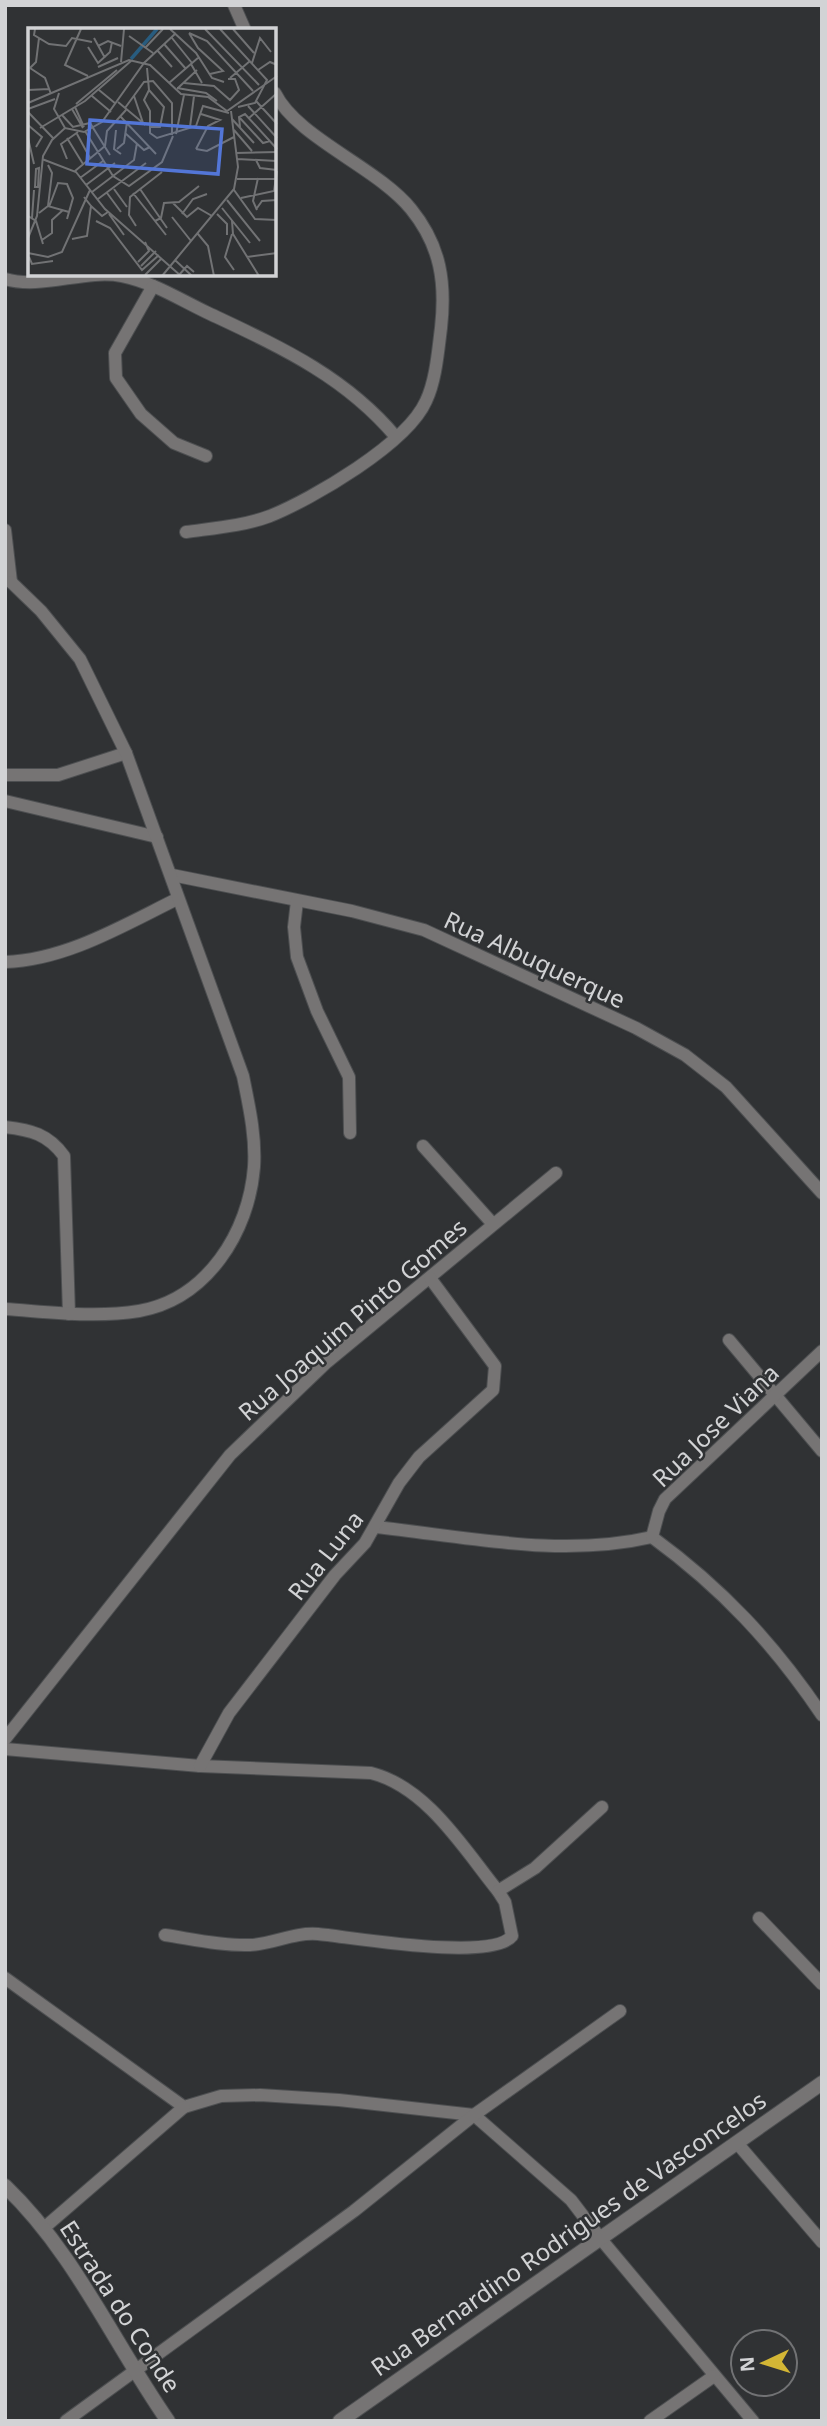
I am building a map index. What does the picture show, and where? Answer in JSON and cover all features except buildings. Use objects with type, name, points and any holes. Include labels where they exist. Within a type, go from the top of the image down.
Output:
[{"type":"street","points":[[234,5],[244,28]]},
{"type":"street","points":[[187,532],[237,526],[270,516],[370,460],[413,421],[426,401],[438,352],[443,309],[442,267],[434,242],[410,208],[362,165],[299,121],[276,94]]},
{"type":"street","points":[[5,279],[36,281],[73,276],[121,276],[153,286],[328,374],[370,406],[396,437]]},
{"type":"street","points":[[153,286],[115,353],[116,378],[141,414],[174,443],[206,456]]},
{"type":"street","points":[[5,530],[8,584],[41,611],[80,659],[126,753],[243,1076],[253,1124],[254,1168],[244,1208],[227,1252],[200,1284],[169,1301],[142,1310],[107,1315],[5,1309]]},
{"type":"street","points":[[5,775],[58,775],[126,753]]},
{"type":"street","points":[[5,801],[158,837]]},
{"type":"street","name":"Rua Albuquerque","points":[[172,875],[352,911],[424,930],[636,1028],[685,1055],[726,1087],[822,1193]]},
{"type":"street","points":[[5,962],[44,957],[73,947],[177,899]]},
{"type":"street","points":[[298,901],[295,928],[297,957],[317,1011],[349,1077],[350,1133]]},
{"type":"street","points":[[5,1127],[33,1130],[53,1140],[64,1156],[69,1314]]},
{"type":"street","points":[[423,1146],[492,1223]]},
{"type":"street","name":"Rua Joaquim Pinto Gomes","points":[[5,1739],[230,1455],[327,1362],[430,1278],[492,1223],[556,1173]]},
{"type":"street","name":"Rua Luna","points":[[200,1766],[229,1713],[335,1575],[376,1527],[399,1483],[419,1457],[493,1390],[495,1366],[430,1278]]},
{"type":"street","points":[[729,1340],[822,1451]]},
{"type":"street","name":"Rua Jose Viana","points":[[652,1537],[665,1499],[822,1351]]},
{"type":"street","points":[[376,1527],[552,1548],[612,1546],[652,1537],[692,1566],[746,1618],[784,1659],[822,1715]]},
{"type":"street","points":[[5,1749],[200,1766],[371,1773],[387,1777],[436,1817],[498,1891],[505,1902],[512,1925],[512,1936],[502,1944],[386,1945],[318,1934],[296,1934],[252,1945],[165,1935]]},
{"type":"street","points":[[498,1891],[535,1868],[602,1807]]},
{"type":"street","points":[[759,1919],[822,1984]]},
{"type":"street","points":[[5,1978],[184,2106]]},
{"type":"street","points":[[66,2421],[354,2211],[474,2115],[620,2011]]},
{"type":"street","name":"Rua Bernardino Rodrigues de Vasconcelos","points":[[340,2421],[822,2083]]},
{"type":"street","points":[[45,2227],[184,2106],[221,2096],[260,2095],[339,2100],[474,2115],[571,2200],[753,2421]]},
{"type":"street","points":[[737,2143],[822,2242]]},
{"type":"street","name":"Estrada do Conde","points":[[5,2186],[45,2227],[76,2271],[134,2372],[168,2421]]},
{"type":"street","points":[[650,2421],[714,2376]]}]
